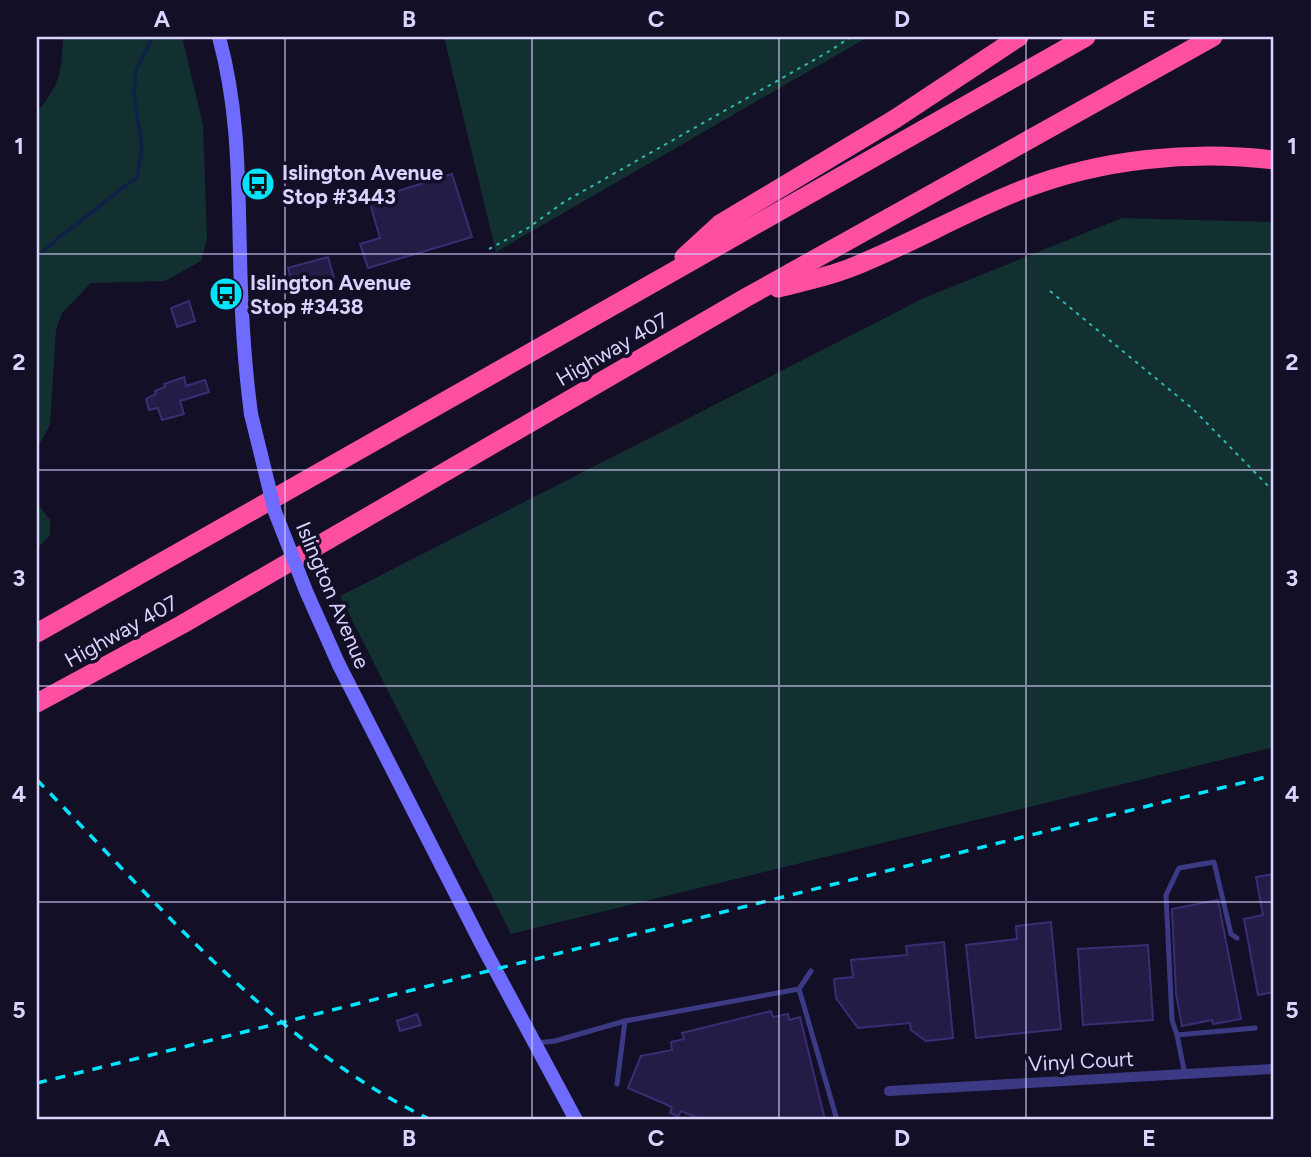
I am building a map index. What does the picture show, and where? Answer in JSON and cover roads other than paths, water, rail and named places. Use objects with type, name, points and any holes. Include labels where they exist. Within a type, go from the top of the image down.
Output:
[{"type":"highway","points":[[659,280],[720,225],[895,119],[1019,37]]},
{"type":"highway","name":"Highway 407","points":[[37,632],[1086,37]]},
{"type":"highway","name":"Highway 407","points":[[37,703],[181,625],[747,297],[1213,37]]},
{"type":"highway","points":[[747,297],[848,270],[989,203],[1059,178],[1117,164],[1176,155],[1235,155],[1274,160]]},
{"type":"main road","name":"Islington Avenue","points":[[219,37],[229,72],[237,139],[243,345],[251,414],[275,512],[306,591],[340,665],[476,933],[576,1120]]},
{"type":"street","name":"Vinyl Court","points":[[889,1091],[1274,1069]]},
{"type":"lane","points":[[1185,1075],[1172,1020],[1166,895],[1179,867],[1214,862],[1231,934],[1237,938]]},
{"type":"lane","points":[[535,1043],[555,1041],[625,1021],[799,989],[811,971]]},
{"type":"lane","points":[[799,989],[837,1120]]},
{"type":"lane","points":[[617,1084],[625,1021]]},
{"type":"lane","points":[[1177,1035],[1255,1028]]},
{"type":"waterway","points":[[37,257],[137,177],[142,147],[134,94],[136,70],[150,37]]},
{"type":"railway","points":[[37,1083],[1274,775]]},
{"type":"railway","points":[[37,780],[173,922],[269,1011],[320,1052],[373,1088],[431,1120]]},
{"type":"place","name":"Islington Avenue Stop #3443","points":[[258,184]]},
{"type":"place","name":"Islington Avenue Stop #3438","points":[[226,294]]}]
